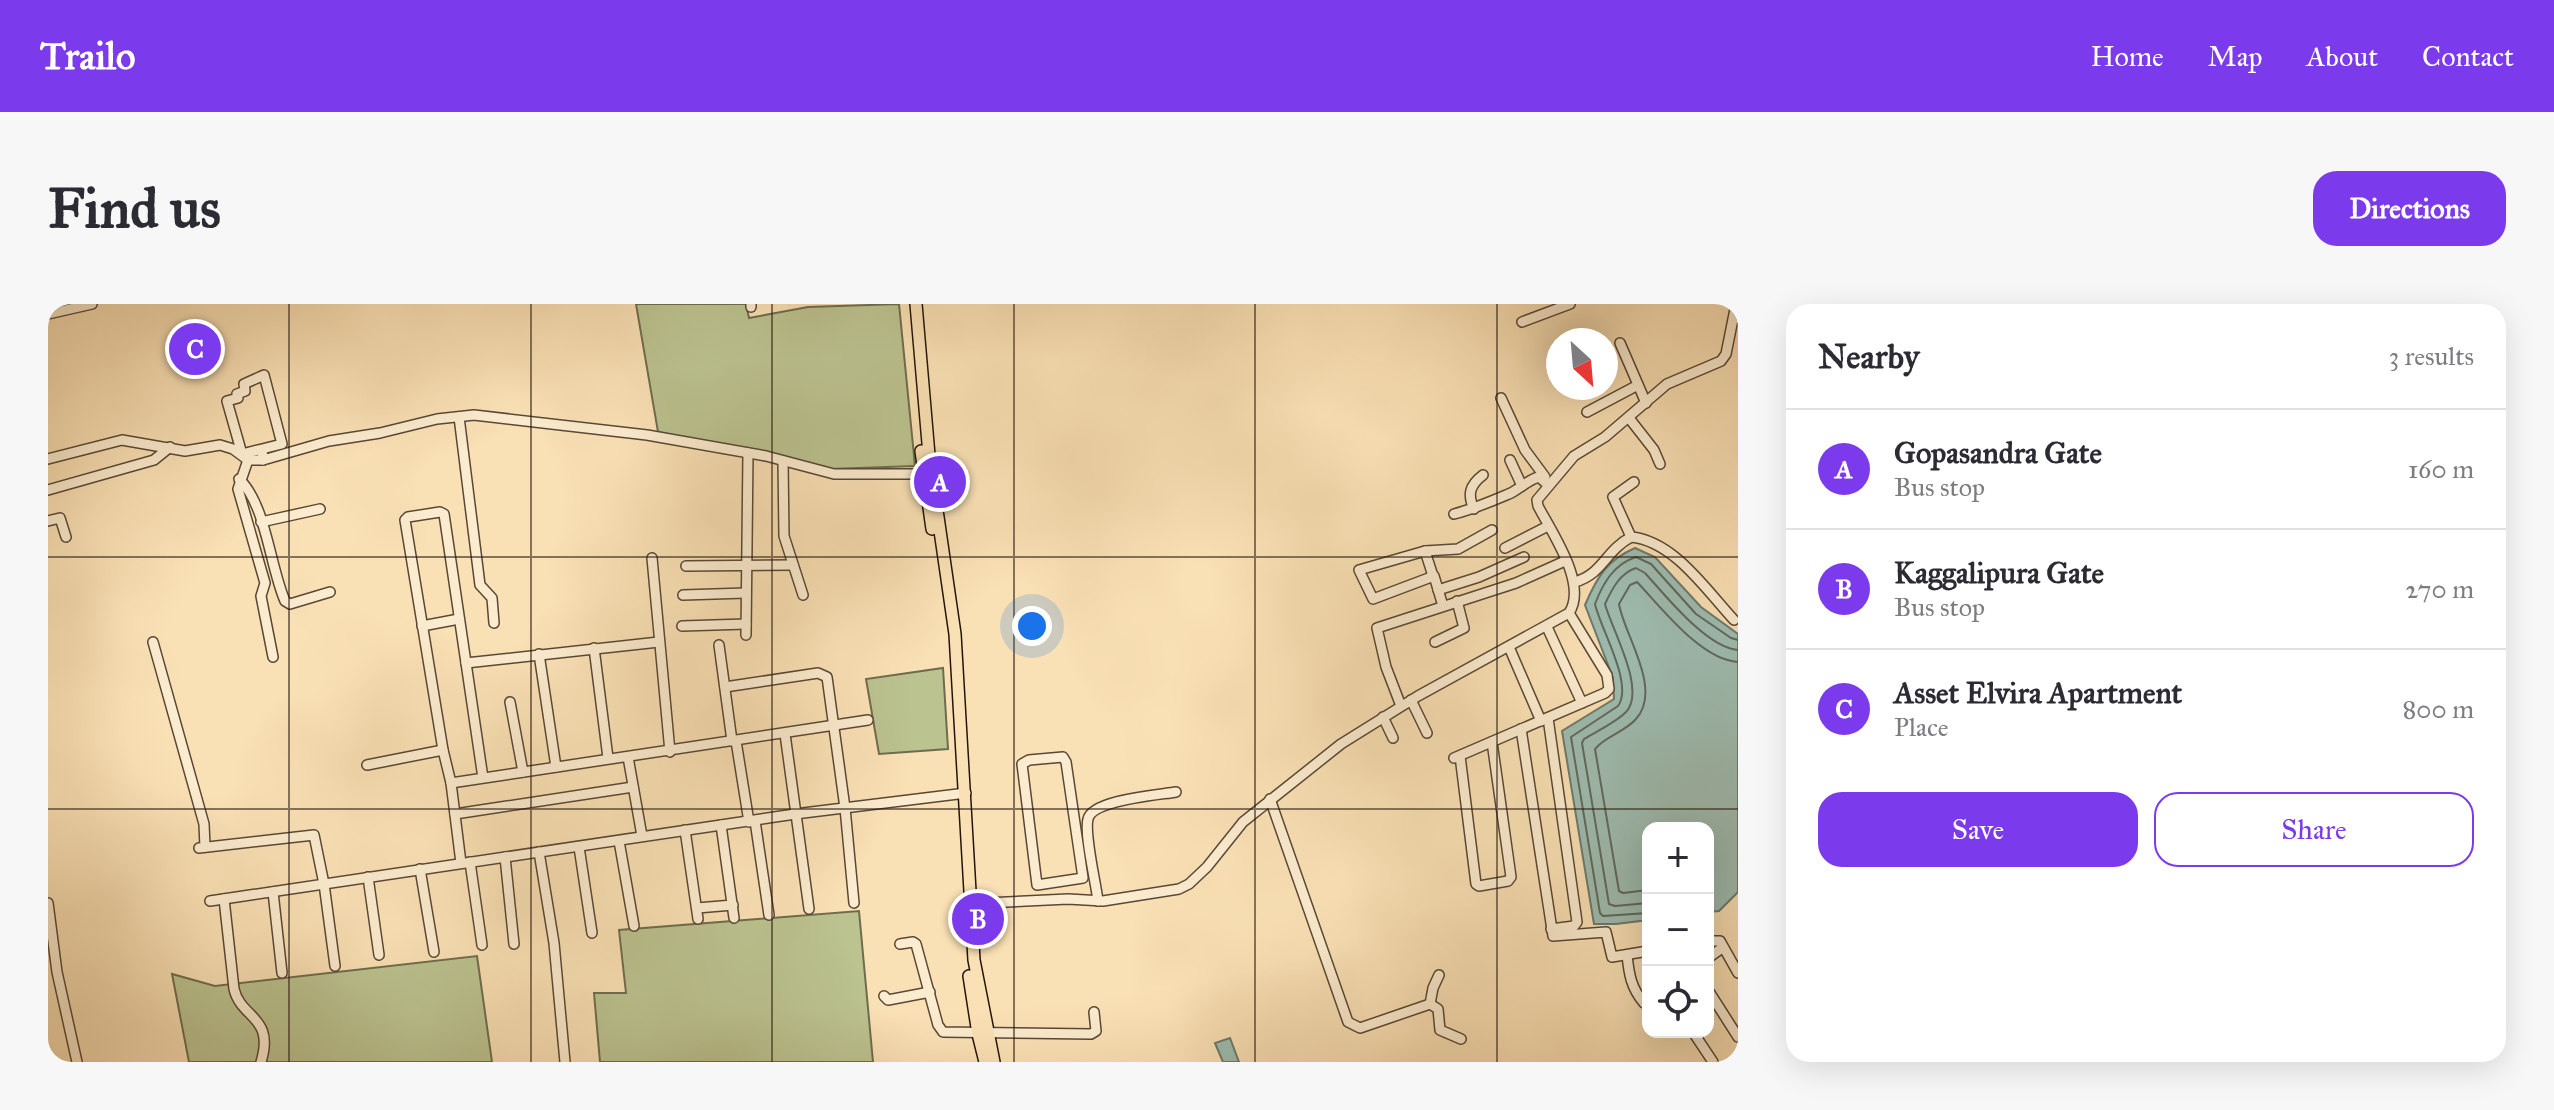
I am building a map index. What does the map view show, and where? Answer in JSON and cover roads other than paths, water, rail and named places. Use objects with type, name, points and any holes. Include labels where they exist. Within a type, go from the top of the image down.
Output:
[{"type":"main road","points":[[908,304],[927,474],[955,634],[968,904],[985,1062]]},
{"type":"main road","points":[[916,304],[927,474]]},
{"type":"main road","points":[[982,1034],[994,1062]]},
{"type":"street","points":[[48,314],[92,304]]},
{"type":"street","points":[[1522,322],[1570,304]]},
{"type":"street","points":[[968,904],[1098,901],[1169,893],[1189,884],[1207,867],[1243,822],[1341,744],[1411,700],[1569,613],[1575,599],[1575,582],[1537,503],[1574,456],[1629,418],[1667,384],[1721,361],[1726,354],[1736,304]]},
{"type":"street","points":[[1620,343],[1646,403]]},
{"type":"street","points":[[264,375],[282,444],[262,449],[242,454],[227,401],[238,398],[237,394],[245,391],[244,384],[264,375]]},
{"type":"street","points":[[1587,412],[1638,385]]},
{"type":"street","points":[[1501,398],[1525,450],[1549,484]]},
{"type":"street","points":[[48,459],[122,440],[185,451],[220,445],[233,449],[248,460],[263,460],[329,441],[459,417],[492,416],[647,435],[748,453],[834,474],[927,474]]},
{"type":"street","points":[[459,417],[480,585],[492,598],[494,623]]},
{"type":"street","points":[[1629,418],[1654,450],[1660,464]]},
{"type":"street","points":[[48,490],[154,460],[170,447]]},
{"type":"street","points":[[262,449],[263,460]]},
{"type":"street","points":[[746,635],[748,453]]},
{"type":"street","points":[[248,460],[239,479],[240,499],[265,583],[261,596],[273,657]]},
{"type":"street","points":[[1510,460],[1522,486]]},
{"type":"street","points":[[783,461],[784,536],[803,595]]},
{"type":"street","points":[[1474,509],[1469,498],[1470,490],[1483,475]]},
{"type":"street","points":[[1454,514],[1474,509],[1537,476],[1549,484]]},
{"type":"street","points":[[239,479],[247,486],[261,522],[285,601],[290,604],[330,592]]},
{"type":"street","points":[[1631,537],[1613,497],[1634,482]]},
{"type":"street","points":[[261,522],[320,509]]},
{"type":"street","points":[[482,945],[443,750],[405,520],[408,517],[444,514],[483,778]]},
{"type":"street","points":[[48,521],[60,518],[66,537]]},
{"type":"street","points":[[1505,548],[1548,526]]},
{"type":"street","points":[[1433,576],[1373,599],[1359,570],[1425,551],[1458,549],[1492,530]]},
{"type":"street","points":[[1575,582],[1591,577],[1609,553],[1631,537],[1646,538],[1671,553],[1736,616]]},
{"type":"street","points":[[1425,551],[1443,606]]},
{"type":"street","points":[[1438,590],[1479,577],[1524,557]]},
{"type":"street","points":[[652,558],[670,752]]},
{"type":"street","points":[[1401,706],[1386,667],[1377,628],[1516,583],[1565,561]]},
{"type":"street","points":[[686,566],[793,565]]},
{"type":"street","points":[[683,595],[746,593]]},
{"type":"street","points":[[1435,642],[1464,628],[1457,601]]},
{"type":"street","points":[[1492,742],[1511,877],[1508,881],[1479,886],[1476,884],[1457,757],[1605,693],[1610,685],[1569,613]]},
{"type":"street","points":[[422,626],[459,619]]},
{"type":"street","points":[[682,626],[746,624]]},
{"type":"street","points":[[1547,627],[1582,703]]},
{"type":"street","points":[[153,642],[204,824],[202,848],[311,834],[315,837],[335,966]]},
{"type":"street","points":[[466,663],[659,642]]},
{"type":"street","points":[[719,645],[734,741],[769,915]]},
{"type":"street","points":[[1509,647],[1544,719],[1577,922],[1574,926],[1551,929]]},
{"type":"street","points":[[594,648],[608,758]]},
{"type":"street","points":[[539,654],[556,767]]},
{"type":"street","points":[[725,687],[818,673],[827,677],[854,903]]},
{"type":"street","points":[[1411,700],[1427,733]]},
{"type":"street","points":[[510,702],[523,772]]},
{"type":"street","points":[[1383,717],[1393,738]]},
{"type":"street","points":[[451,783],[868,720]]},
{"type":"street","points":[[1521,729],[1554,936],[1606,932],[1609,955],[1612,957],[1642,952]]},
{"type":"street","points":[[785,734],[809,909]]},
{"type":"street","points":[[367,765],[443,750]]},
{"type":"street","points":[[628,757],[642,836]]},
{"type":"street","points":[[1063,757],[1066,762],[1084,875],[1080,880],[1058,883],[1037,885],[1035,882],[1022,764],[1029,760],[1063,757]]},
{"type":"street","points":[[455,814],[633,787]]},
{"type":"street","points":[[1098,901],[1090,843],[1090,815],[1103,805],[1176,792]]},
{"type":"street","points":[[210,901],[795,814],[962,793]]},
{"type":"street","points":[[1270,799],[1348,1022],[1360,1028],[1430,1004]]},
{"type":"street","points":[[721,825],[734,918]]},
{"type":"street","points":[[685,830],[698,919]]},
{"type":"street","points":[[619,841],[634,926]]},
{"type":"street","points":[[579,847],[592,933]]},
{"type":"street","points":[[539,852],[554,943],[565,1062]]},
{"type":"street","points":[[505,857],[514,944]]},
{"type":"street","points":[[420,869],[434,952]]},
{"type":"street","points":[[368,877],[379,955]]},
{"type":"street","points":[[1058,883],[1060,900]]},
{"type":"street","points":[[273,892],[282,973]]},
{"type":"street","points":[[224,899],[234,989],[237,1001],[252,1013],[261,1026],[264,1041],[261,1062]]},
{"type":"street","points":[[48,903],[57,972],[77,1062]]},
{"type":"street","points":[[697,908],[733,905]]},
{"type":"street","points":[[1714,940],[1718,939],[1738,973]]},
{"type":"street","points":[[900,944],[916,944],[938,1025],[943,1032],[1094,1033],[1094,1012]]},
{"type":"street","points":[[1714,954],[1722,948]]},
{"type":"street","points":[[1627,955],[1632,986],[1642,1000]]},
{"type":"street","points":[[1430,1004],[1439,975]]},
{"type":"street","points":[[884,996],[888,1000],[930,992]]},
{"type":"street","points":[[1714,999],[1738,1037]]},
{"type":"street","points":[[1430,1004],[1438,1009],[1440,1030],[1461,1039]]},
{"type":"street","points":[[1697,1038],[1713,1062]]},
{"type":"water","points":[[1635,548],[1655,557],[1701,607],[1738,634],[1738,892],[1719,911],[1714,911],[1714,822],[1642,822],[1642,921],[1594,924],[1562,731],[1614,699],[1613,678],[1585,605],[1604,570]]},
{"type":"water","points":[[1230,1038],[1239,1062],[1223,1062],[1215,1043]]},
{"type":"place","name":"Asset Elvira Apartment","points":[[195,349]]},
{"type":"place","name":"Gopasandra Gate","points":[[940,482]]},
{"type":"place","name":"Kaggalipura Gate","points":[[978,919]]}]
